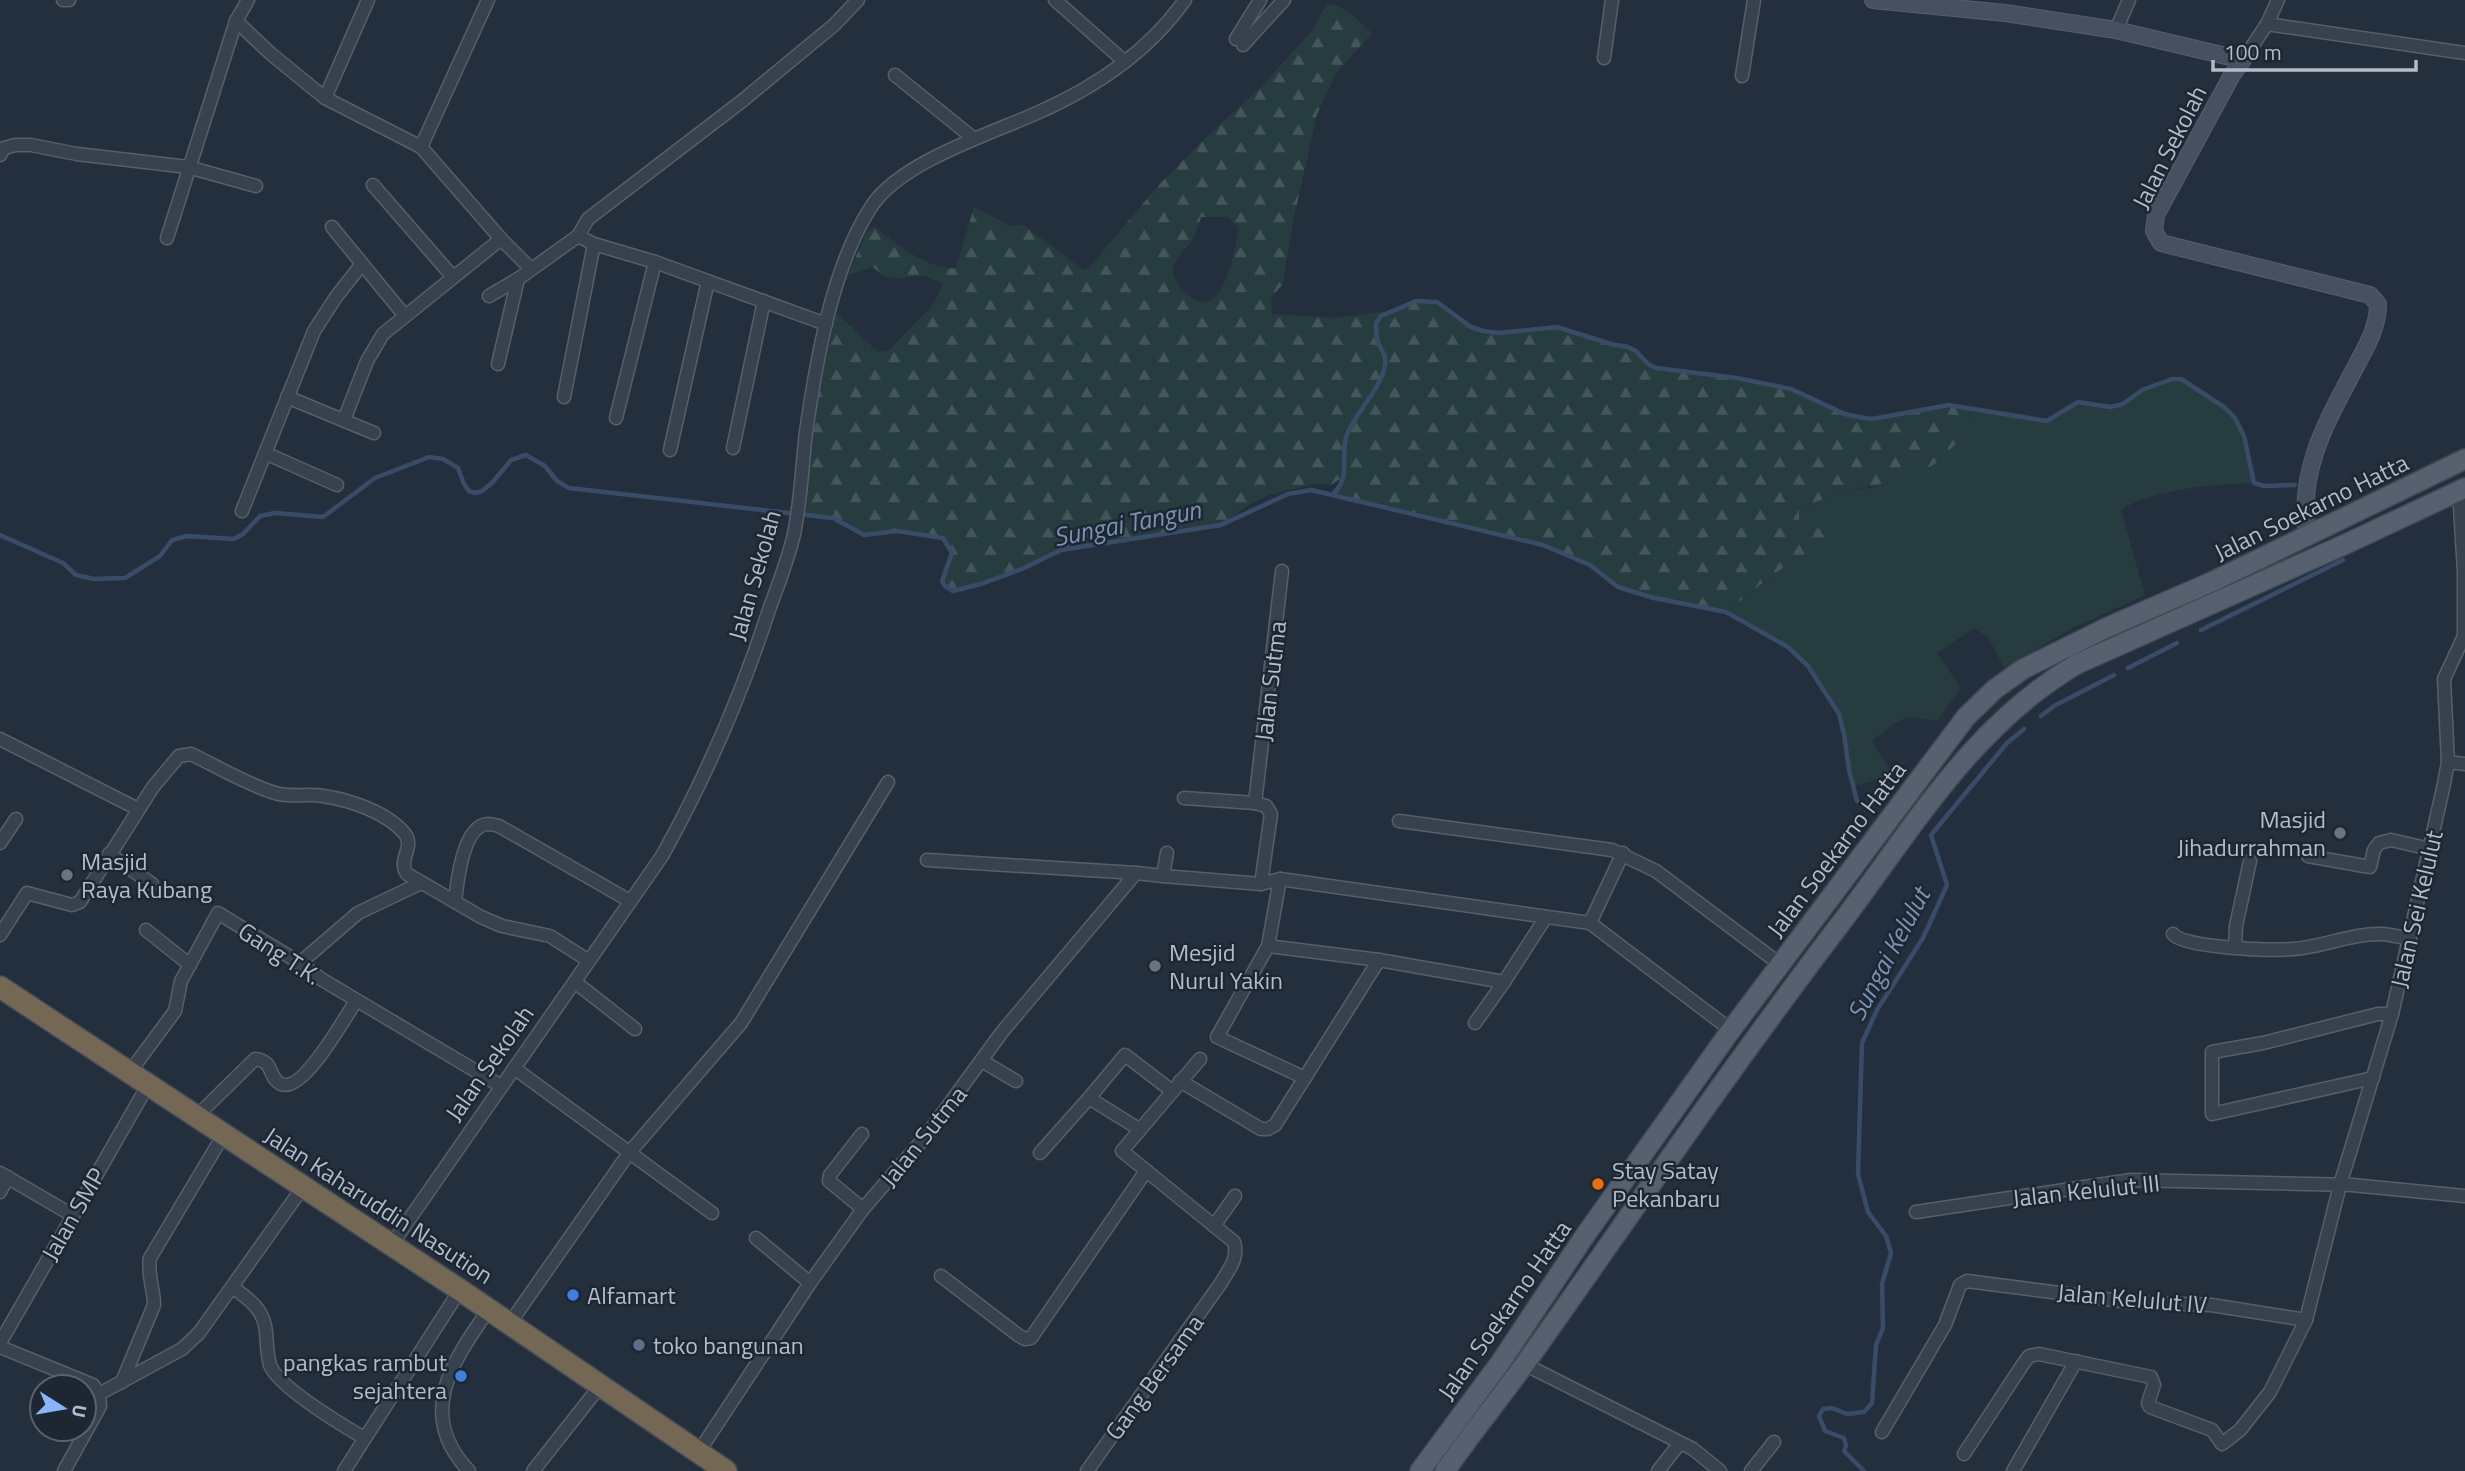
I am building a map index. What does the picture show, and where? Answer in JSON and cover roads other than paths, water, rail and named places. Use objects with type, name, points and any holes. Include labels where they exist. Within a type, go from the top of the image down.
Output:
[{"type":"highway","name":"Jalan Kaharuddin Nasution","points":[[0,987],[392,1244],[726,1471]]},
{"type":"main road","name":"Jalan Soekarno Hatta","points":[[1420,1471],[1500,1363],[1731,1030],[1966,717],[1994,689],[2023,669],[2108,627],[2214,581],[2465,459]]},
{"type":"main road","name":"Jalan Soekarno Hatta","points":[[1445,1471],[1795,982],[1910,828],[1986,734],[2017,705],[2077,664],[2462,490]]},
{"type":"main road","points":[[2342,520],[2348,543]]},
{"type":"main road","points":[[1612,1198],[1633,1211]]},
{"type":"street","points":[[235,0],[237,19],[271,54],[325,98],[421,147],[501,239],[531,269]]},
{"type":"street","points":[[167,238],[237,19],[248,0]]},
{"type":"street","points":[[325,98],[368,0]]},
{"type":"street","points":[[421,147],[488,0]]},
{"type":"street","points":[[489,296],[519,279],[578,236],[588,219],[742,101],[834,25],[858,0]]},
{"type":"street","points":[[1055,0],[1125,62]]},
{"type":"street","name":"Jalan Sekolah","points":[[392,1244],[662,856],[688,809],[724,731],[753,658],[794,534],[806,432],[826,324],[838,276],[872,205],[891,186],[927,163],[973,138],[1029,117],[1076,94],[1125,62],[1155,36],[1185,0]]},
{"type":"street","points":[[1260,0],[1239,42],[1284,0]]},
{"type":"street","points":[[1604,58],[1612,0]]},
{"type":"street","points":[[1742,76],[1754,0]]},
{"type":"street","name":"Jalan Sekolah","points":[[1873,0],[2005,13],[2116,30],[2243,60],[2232,75],[2156,215],[2154,231],[2161,243],[2370,295],[2378,304],[2378,318],[2371,336],[2330,417],[2309,467],[2304,511],[2307,535]]},
{"type":"street","points":[[2116,30],[2129,0]]},
{"type":"street","points":[[2243,60],[2267,24],[2278,0]]},
{"type":"street","points":[[2267,24],[2465,53]]},
{"type":"street","points":[[895,75],[973,138]]},
{"type":"street","points":[[0,155],[4,148],[31,145],[77,154],[188,167],[256,186]]},
{"type":"street","points":[[373,185],[453,276]]},
{"type":"street","points":[[332,228],[405,316]]},
{"type":"street","points":[[578,236],[594,244],[655,262],[826,324]]},
{"type":"street","points":[[344,420],[367,361],[383,334],[501,239]]},
{"type":"street","points":[[564,397],[594,244]]},
{"type":"street","points":[[617,418],[655,262]]},
{"type":"street","points":[[242,511],[314,331],[362,264]]},
{"type":"street","points":[[498,365],[519,279]]},
{"type":"street","points":[[670,450],[708,281]]},
{"type":"street","points":[[733,448],[764,301]]},
{"type":"street","points":[[288,397],[374,433]]},
{"type":"street","points":[[265,453],[337,485]]},
{"type":"street","name":"Jalan Sei Kelulut","points":[[2076,1361],[2151,1377],[2154,1385],[2148,1402],[2150,1407],[2212,1430],[2222,1444],[2240,1430],[2270,1392],[2306,1320],[2340,1185],[2392,1014],[2431,849],[2448,762],[2444,679],[2464,636],[2462,490]]},
{"type":"street","name":"Jalan Sutma","points":[[1255,803],[1282,571]]},
{"type":"street","points":[[0,739],[138,808]]},
{"type":"street","points":[[0,935],[27,893],[72,905],[80,902],[153,787],[179,756],[191,754],[276,793],[322,796],[368,808],[407,837],[404,869],[421,883],[502,926],[550,936],[589,961]]},
{"type":"street","points":[[2448,762],[2465,764]]},
{"type":"street","points":[[510,1323],[629,1153],[741,1023],[888,782]]},
{"type":"street","points":[[1184,798],[1266,806],[1271,814],[1261,884]]},
{"type":"street","points":[[0,844],[16,819]]},
{"type":"street","points":[[1399,821],[1623,853],[1656,871],[1781,965]]},
{"type":"street","points":[[455,902],[467,843],[475,830],[486,824],[499,826],[630,901]]},
{"type":"street","points":[[2308,856],[2370,867],[2374,850],[2379,843],[2391,840],[2431,849]]},
{"type":"street","points":[[1163,876],[1167,853]]},
{"type":"street","points":[[1590,923],[1623,853]]},
{"type":"street","points":[[109,854],[152,884]]},
{"type":"street","points":[[927,860],[1261,884],[1280,879],[1590,923],[1731,1030]]},
{"type":"street","points":[[2235,948],[2236,926],[2250,861]]},
{"type":"street","name":"Jalan Sutma","points":[[698,1452],[810,1283],[863,1209],[926,1136],[1002,1032],[1136,873]]},
{"type":"street","points":[[1280,879],[1268,946],[1217,1037],[1305,1078]]},
{"type":"street","points":[[300,963],[358,913],[421,883]]},
{"type":"street","name":"Gang T.K.","points":[[130,1072],[175,1011],[181,981],[218,914],[300,963],[356,1001],[501,1086]]},
{"type":"street","points":[[1475,1023],[1546,917]]},
{"type":"street","points":[[146,930],[190,965]]},
{"type":"street","points":[[2173,934],[2183,942],[2235,948],[2293,950],[2350,937],[2382,934],[2410,939]]},
{"type":"street","points":[[1268,946],[1379,960],[1504,982]]},
{"type":"street","points":[[1040,1153],[1125,1055],[1176,1086],[1261,1129],[1268,1129],[1275,1125],[1379,960]]},
{"type":"street","points":[[575,982],[635,1029]]},
{"type":"street","points":[[197,1116],[255,1059],[262,1059],[270,1066],[274,1077],[281,1084],[289,1085],[298,1081],[316,1062],[356,1001]]},
{"type":"street","points":[[2373,1078],[2212,1114],[2212,1052],[2263,1043],[2378,1014],[2392,1014]]},
{"type":"street","points":[[1200,1059],[1122,1151],[1214,1226],[1235,1196]]},
{"type":"street","points":[[982,1061],[1016,1081]]},
{"type":"street","points":[[514,1068],[712,1213]]},
{"type":"street","name":"Jalan SMP","points":[[1,1339],[148,1085]]},
{"type":"street","points":[[1089,1098],[1139,1129]]},
{"type":"street","points":[[862,1134],[828,1181],[863,1209]]},
{"type":"street","points":[[122,1382],[154,1305],[148,1266],[150,1258],[224,1135]]},
{"type":"street","points":[[941,1276],[1018,1335],[1025,1339],[1031,1338],[1146,1171]]},
{"type":"street","points":[[0,1192],[4,1175],[72,1215]]},
{"type":"street","name":"Jalan Kelulut III","points":[[1916,1212],[2131,1180],[2340,1185],[2465,1196]]},
{"type":"street","points":[[99,1394],[182,1349],[199,1333],[303,1187]]},
{"type":"street","name":"Gang Bersama","points":[[1087,1471],[1235,1260],[1237,1250],[1234,1242],[1214,1226]]},
{"type":"street","points":[[756,1238],[810,1283]]},
{"type":"street","name":"Jalan Kelulut IV","points":[[1882,1432],[1945,1325],[1960,1286],[1967,1281],[2129,1302],[2211,1305],[2306,1320]]},
{"type":"street","points":[[232,1287],[252,1301],[262,1314],[271,1366],[279,1380],[365,1438]]},
{"type":"street","points":[[344,1471],[460,1290]]},
{"type":"street","points":[[469,1471],[446,1436],[442,1420],[443,1396],[447,1377],[459,1352],[489,1309]]},
{"type":"street","points":[[1,1339],[93,1385],[99,1394],[100,1406],[64,1471]]},
{"type":"street","points":[[1964,1454],[2029,1356],[2039,1354],[2076,1361],[2013,1471]]},
{"type":"street","points":[[1524,1364],[1693,1449],[1720,1471]]},
{"type":"street","points":[[533,1471],[600,1386]]},
{"type":"street","points":[[1751,1471],[1774,1442]]},
{"type":"street","points":[[1658,1471],[1680,1443]]},
{"type":"waterway","points":[[1333,494],[1339,487],[1344,472],[1344,448],[1348,432],[1383,373],[1385,357],[1377,339],[1376,323],[1381,316],[1416,301],[1437,302],[1471,327],[1483,331],[1499,333],[1557,327],[1628,347],[1656,368],[1737,378],[1791,389],[1845,414],[1872,419],[1949,405],[2047,421],[2078,402],[2110,407],[2123,404],[2142,390],[2172,379],[2181,379],[2224,407],[2235,418],[2244,436],[2254,483],[2264,486],[2295,485]]},
{"type":"waterway","name":"Sungai Tangun","points":[[0,535],[63,563],[76,575],[94,579],[125,578],[160,556],[172,540],[187,536],[234,539],[243,534],[260,516],[275,513],[323,517],[375,478],[429,457],[443,459],[458,468],[464,484],[469,491],[475,493],[492,483],[511,460],[526,455],[545,466],[557,481],[569,488],[833,518],[864,535],[897,531],[943,538],[952,553],[942,581],[953,591],[1022,569],[1061,550],[1221,525],[1288,494],[1311,490],[1543,545],[1590,565],[1618,587],[1654,598],[1726,612],[1788,647],[1808,666],[1839,714],[1857,801]]},
{"type":"waterway","points":[[2201,630],[2343,560]]},
{"type":"waterway","points":[[2128,668],[2177,643]]},
{"type":"waterway","points":[[2041,716],[2054,706],[2114,675]]},
{"type":"waterway","name":"Sungai Kelulut","points":[[1864,1471],[1844,1451],[1844,1438],[1825,1431],[1819,1416],[1823,1409],[1832,1408],[1847,1414],[1864,1412],[1872,1403],[1876,1345],[1883,1328],[1882,1284],[1891,1253],[1886,1236],[1868,1212],[1858,1174],[1862,1043],[1877,1010],[1923,938],[1947,885],[1931,835],[2007,743],[2024,729]]},
{"type":"place","name":"Masjid Jihadurrahman","points":[[2340,833]]},
{"type":"place","name":"Masjid Raya Kubang","points":[[67,875]]},
{"type":"place","name":"Mesjid Nurul Yakin","points":[[1155,966]]},
{"type":"place","name":"Stay Satay Pekanbaru","points":[[1598,1184]]},
{"type":"place","name":"Alfamart","points":[[573,1295]]},
{"type":"place","name":"toko bangunan","points":[[639,1345]]},
{"type":"place","name":"pangkas rambut sejahtera","points":[[461,1376]]}]
